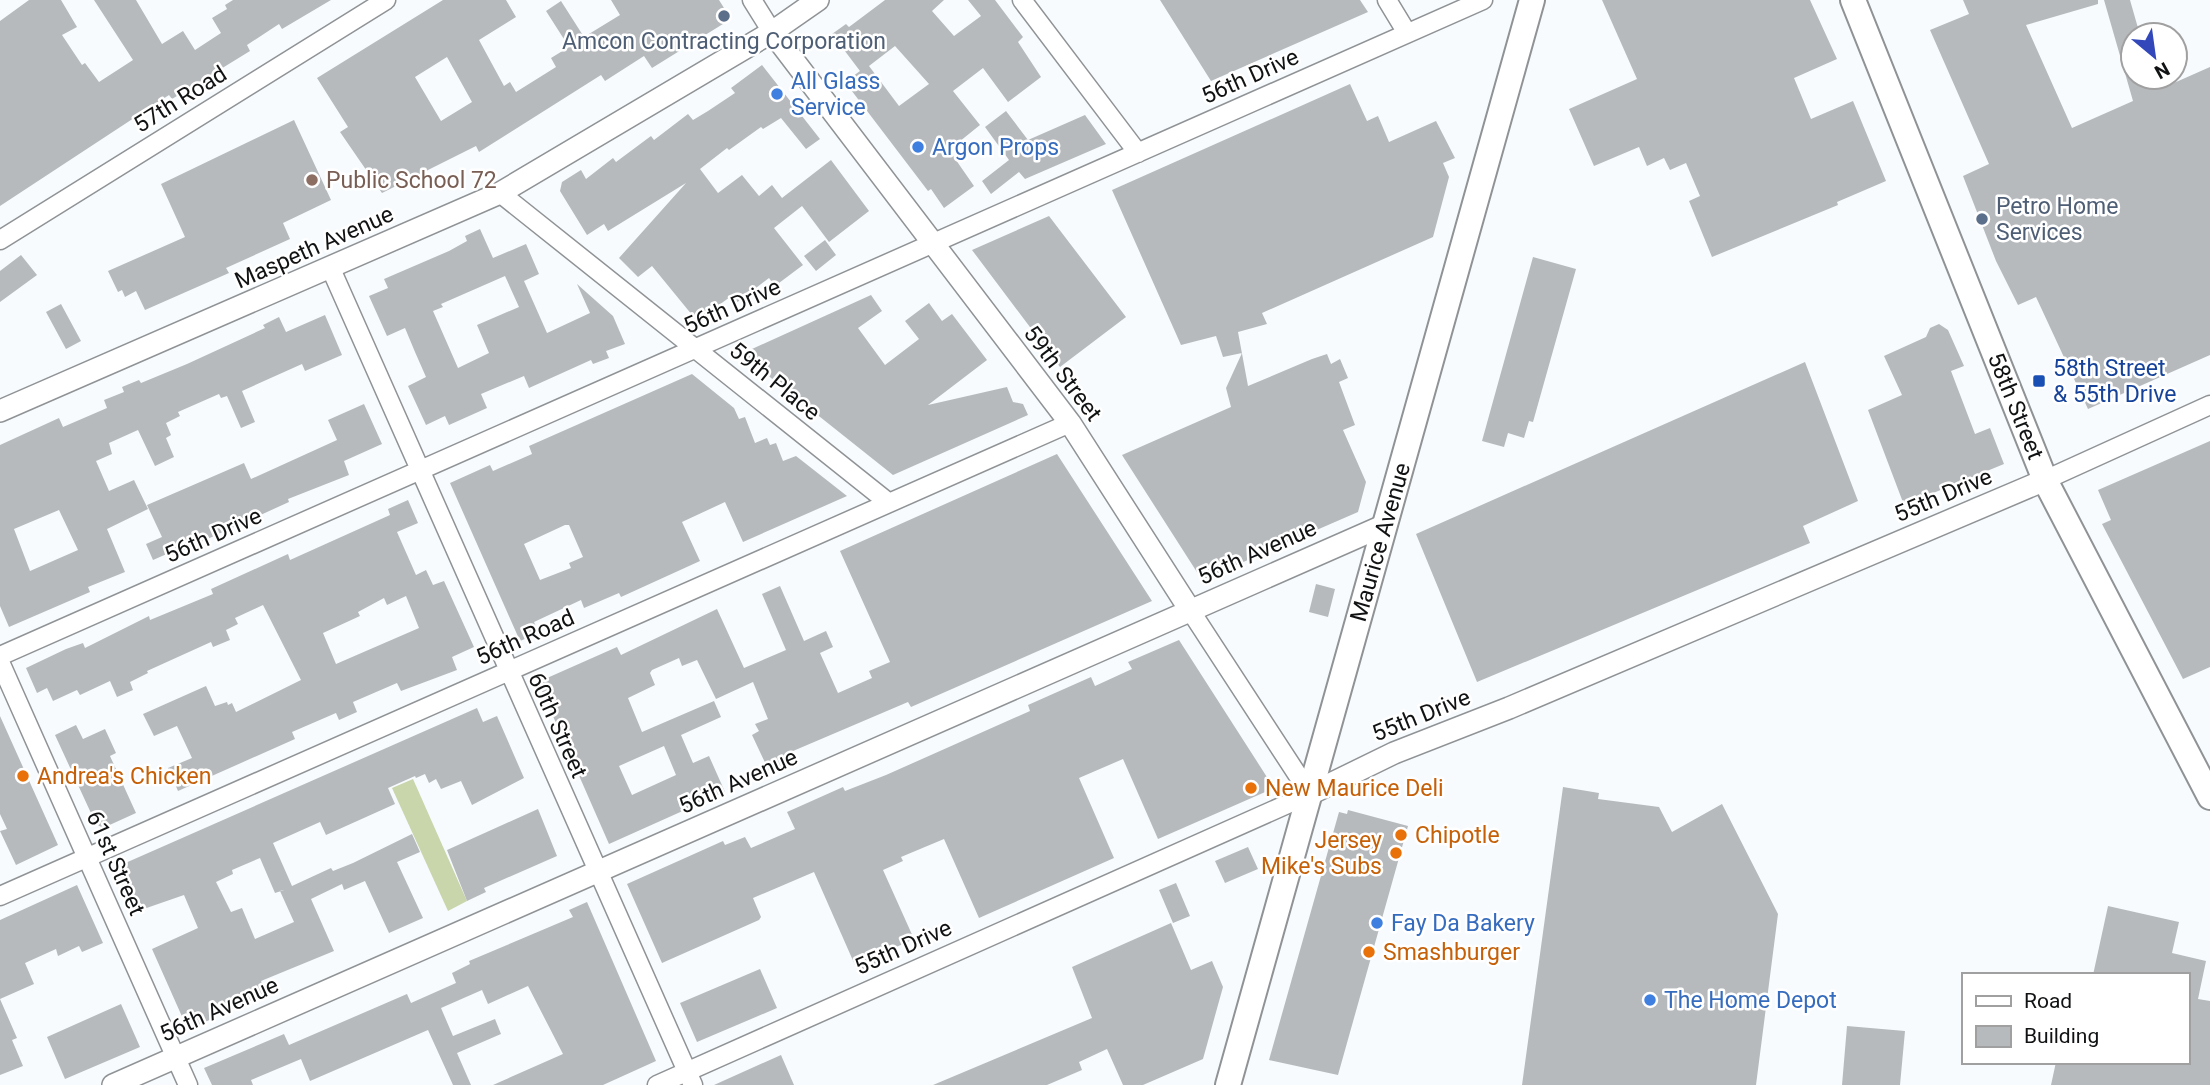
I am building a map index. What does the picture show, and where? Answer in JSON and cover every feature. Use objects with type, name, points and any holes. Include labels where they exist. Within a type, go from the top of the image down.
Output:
[{"type":"main road","name":"Maurice Avenue","points":[[1224,1083],[1310,794],[1532,0]]},
{"type":"main road","name":"58th Street","points":[[1853,0],[2045,480],[2210,797]]},
{"type":"street","name":"57th Road","points":[[0,240],[386,0]]},
{"type":"street","name":"59th Street","points":[[752,0],[772,32],[1070,423],[1310,794]]},
{"type":"street","name":"Maspeth Avenue","points":[[0,411],[331,269],[500,193],[772,32],[818,0]]},
{"type":"street","points":[[1022,0],[1138,153]]},
{"type":"street","points":[[1387,0],[1407,33]]},
{"type":"street","name":"56th Drive","points":[[0,656],[1483,0]]},
{"type":"street","name":"59th Place","points":[[500,193],[890,503]]},
{"type":"street","name":"60th Street","points":[[331,269],[690,1078]]},
{"type":"street","name":"55th Drive","points":[[657,1085],[690,1078],[1394,753],[1509,708],[2045,480],[2210,405]]},
{"type":"street","name":"56th Road","points":[[0,896],[1070,423]]},
{"type":"street","name":"56th Avenue","points":[[113,1085],[1385,525]]},
{"type":"street","name":"61st Street","points":[[0,662],[188,1085]]},
{"type":"green space","points":[[413,779],[467,901],[448,911],[392,788]]},
{"type":"building","points":[[29,0],[61,0],[77,27],[62,35],[82,65],[85,63],[99,82],[133,60],[94,0],[136,0],[162,44],[183,31],[195,50],[221,33],[212,18],[227,9],[225,5],[233,0],[331,0],[282,29],[279,24],[247,45],[250,51],[172,99],[169,95],[0,206],[0,21]]},
{"type":"building","points":[[443,0],[506,0],[516,17],[479,40],[504,86],[510,82],[516,92],[556,67],[551,58],[569,47],[546,11],[561,1],[584,37],[620,15],[611,0],[719,0],[731,19],[652,68],[644,56],[605,81],[601,75],[479,152],[476,146],[382,193],[340,132],[348,127],[317,78]],"holes":[[[447,57],[472,102],[441,121],[415,77]]]},
{"type":"building","points":[[885,0],[944,0],[932,11],[954,36],[981,16],[968,0],[995,0],[1023,37],[1018,42],[1041,77],[1008,102],[983,68],[953,91],[980,125],[949,150],[974,186],[944,208],[845,82],[860,71],[832,34],[846,24],[849,27]],"holes":[[[895,46],[929,84],[899,106],[869,66]]]},
{"type":"building","points":[[1160,0],[1360,0],[1368,12],[1211,81]]},
{"type":"building","points":[[1602,0],[1810,0],[1837,59],[1794,78],[1811,119],[1853,101],[1886,181],[1837,202],[1838,205],[1712,257],[1689,201],[1700,196],[1686,163],[1670,170],[1664,158],[1647,166],[1639,147],[1594,166],[1569,109],[1637,79]]},
{"type":"building","points":[[1963,0],[2098,0],[2098,4],[2026,25],[2072,128],[2133,101],[2130,91],[2189,91],[2189,76],[2210,67],[2210,355],[2088,409],[2036,297],[2018,305],[1996,261],[1963,176],[1989,164],[1930,30],[1969,14]]},
{"type":"building","points":[[2104,0],[2130,0],[2136,21],[2119,21],[2119,52]]},
{"type":"building","points":[[762,65],[820,139],[806,149],[781,118],[763,129],[761,127],[729,150],[727,148],[700,169],[718,193],[742,175],[759,196],[772,185],[782,198],[831,160],[869,211],[829,242],[802,206],[774,228],[803,265],[775,286],[769,278],[735,304],[730,297],[697,321],[652,266],[638,277],[619,258],[686,183],[608,231],[604,224],[587,235],[560,191],[562,182],[581,170],[586,179],[613,158],[616,162],[651,136],[654,140],[688,114],[693,120],[735,93],[731,88]]},
{"type":"building","points":[[1350,84],[1367,121],[1378,116],[1389,142],[1436,121],[1455,158],[1443,163],[1449,177],[1433,237],[1262,313],[1267,324],[1238,332],[1242,353],[1223,357],[1216,336],[1181,345],[1112,190]]},
{"type":"building","points":[[1006,111],[1028,140],[1085,115],[1106,144],[1025,179],[1019,172],[991,194],[982,181],[1009,160],[985,127]]},
{"type":"building","points":[[294,120],[331,200],[283,223],[290,239],[226,268],[229,273],[145,310],[136,291],[125,297],[122,290],[118,292],[108,271],[185,237],[161,184]]},
{"type":"building","points":[[1049,216],[1126,317],[1060,367],[972,250]]},
{"type":"building","points":[[480,229],[493,258],[526,244],[539,274],[524,281],[547,333],[590,313],[577,284],[613,316],[625,344],[606,351],[609,358],[593,364],[591,360],[529,388],[524,376],[481,394],[487,408],[449,425],[445,416],[426,425],[408,386],[426,377],[405,328],[387,336],[369,296],[388,288],[384,279],[449,251],[467,241],[465,236]],"holes":[[[505,276],[519,307],[477,325],[489,353],[458,368],[433,311],[443,307],[441,304]]]},
{"type":"building","points":[[825,240],[836,255],[816,271],[804,256]]},
{"type":"building","points":[[21,255],[37,275],[0,302],[0,271]]},
{"type":"building","points":[[1533,257],[1576,269],[1533,422],[1529,421],[1524,438],[1508,433],[1504,447],[1482,441]]},
{"type":"building","points":[[871,295],[882,311],[858,328],[885,365],[919,339],[905,321],[929,303],[942,321],[952,314],[987,360],[928,405],[1007,387],[1013,402],[1023,404],[1028,415],[893,475],[741,354]]},
{"type":"building","points":[[61,304],[81,341],[66,349],[46,312]]},
{"type":"building","points":[[325,315],[342,355],[305,371],[302,364],[242,391],[255,422],[241,428],[227,396],[221,398],[219,394],[178,412],[180,416],[166,423],[171,435],[166,438],[174,457],[155,466],[138,430],[109,443],[112,454],[96,461],[109,491],[134,480],[148,509],[107,529],[125,572],[88,587],[90,592],[9,627],[0,606],[0,445],[59,418],[63,427],[107,408],[104,400],[124,392],[122,387],[139,380],[141,383],[187,364],[265,328],[263,325],[279,317],[286,332]],"holes":[[[59,510],[78,550],[30,571],[14,529]]]},
{"type":"building","points":[[1939,324],[1948,330],[1964,366],[1951,371],[1975,434],[1990,428],[2004,464],[1904,505],[1868,410],[1902,395],[1884,356],[1926,337],[1930,328]]},
{"type":"building","points":[[1242,353],[1248,386],[1327,354],[1331,364],[1340,359],[1348,378],[1339,382],[1355,425],[1343,430],[1366,482],[1358,512],[1202,580],[1122,455],[1231,407],[1226,388]]},
{"type":"building","points":[[1805,362],[1858,501],[1803,526],[1810,543],[1477,682],[1416,534]]},
{"type":"building","points":[[692,374],[734,408],[739,419],[745,417],[755,443],[767,438],[770,445],[776,443],[783,461],[796,456],[847,496],[743,542],[725,502],[682,522],[700,561],[621,597],[619,593],[584,608],[581,600],[534,622],[539,633],[520,641],[450,483],[490,465],[493,471],[532,454],[529,446]],"holes":[[[569,525],[583,557],[569,563],[571,568],[540,580],[524,544]]]},
{"type":"building","points":[[364,404],[382,444],[344,461],[349,475],[288,499],[289,502],[170,556],[169,553],[153,560],[146,544],[162,537],[147,505],[244,463],[251,479],[337,440],[328,420]]},
{"type":"building","points":[[2210,441],[2210,667],[2183,679],[2102,524],[2111,520],[2098,490]]},
{"type":"building","points":[[1057,454],[1152,601],[911,707],[908,702],[786,754],[789,762],[769,771],[752,735],[759,731],[755,724],[768,719],[753,682],[716,699],[697,660],[682,666],[679,658],[652,670],[650,673],[655,685],[628,698],[642,732],[714,701],[721,717],[681,735],[693,763],[709,756],[725,792],[609,844],[538,682],[617,647],[621,655],[717,609],[744,668],[786,650],[762,594],[780,586],[804,641],[826,631],[833,647],[820,653],[838,693],[872,678],[869,671],[890,662],[840,551]],"holes":[[[664,746],[676,775],[632,795],[619,766]]]},
{"type":"building","points":[[408,500],[418,523],[397,532],[416,575],[426,570],[433,585],[444,581],[474,647],[452,657],[457,670],[401,691],[397,683],[353,702],[357,712],[339,720],[336,713],[292,732],[295,739],[178,791],[168,768],[192,758],[177,726],[154,736],[143,714],[206,686],[215,706],[232,703],[236,712],[301,680],[263,605],[235,618],[238,624],[226,630],[230,640],[213,647],[211,642],[147,671],[148,673],[130,682],[133,690],[117,697],[110,681],[80,695],[77,690],[53,701],[47,688],[37,693],[26,668],[83,643],[85,648],[149,616],[150,620],[213,594],[211,589],[288,554],[290,560],[390,515],[388,509]],"holes":[[[406,596],[419,628],[336,664],[323,633],[360,616],[358,612],[384,598],[387,605]]]},
{"type":"building","points":[[1316,584],[1335,589],[1328,617],[1309,612]]},
{"type":"building","points":[[1179,640],[1274,788],[1158,839],[1123,759],[1079,778],[1114,858],[979,918],[944,839],[901,857],[903,861],[883,870],[914,939],[883,953],[886,959],[858,972],[814,872],[753,898],[761,917],[759,920],[662,963],[627,884],[723,841],[725,845],[745,837],[751,848],[795,829],[787,812],[843,787],[845,791],[886,775],[1030,711],[1028,705],[1091,677],[1095,686],[1132,669],[1128,662]]},
{"type":"building","points":[[477,708],[483,722],[497,716],[524,778],[472,805],[461,781],[441,789],[436,779],[429,783],[425,774],[416,778],[415,776],[388,788],[395,804],[326,835],[320,822],[273,843],[292,886],[331,868],[333,871],[353,863],[412,834],[420,852],[397,862],[423,918],[389,933],[365,881],[344,890],[342,884],[311,899],[334,951],[261,981],[267,993],[188,1030],[152,949],[198,928],[184,895],[135,912],[114,868]],"holes":[[[260,858],[275,893],[280,891],[294,922],[255,939],[242,908],[231,912],[216,882],[233,874],[232,870]]]},
{"type":"building","points":[[0,716],[58,845],[16,865],[0,831],[7,829],[0,814]]},
{"type":"building","points":[[76,725],[83,739],[105,729],[116,753],[110,756],[136,813],[103,828],[96,824],[55,735]]},
{"type":"building","name":"The Home Depot","points":[[1563,787],[1599,793],[1598,799],[1659,807],[1672,832],[1722,804],[1778,914],[1756,1085],[1522,1085]]},
{"type":"building","points":[[538,809],[557,856],[484,888],[486,892],[467,901],[447,850]]},
{"type":"building","points":[[1348,810],[1408,826],[1338,1075],[1269,1060],[1339,812],[1347,814]]},
{"type":"building","points":[[1248,847],[1258,869],[1225,883],[1215,861]]},
{"type":"building","points":[[1176,883],[1190,916],[1173,923],[1159,890]]},
{"type":"building","points":[[77,885],[103,943],[82,952],[79,946],[58,956],[56,949],[25,963],[34,984],[0,999],[0,920]]},
{"type":"building","points":[[587,902],[656,1061],[603,1085],[493,1085],[563,1054],[528,986],[488,1004],[482,990],[441,1008],[453,1036],[495,1019],[501,1034],[457,1053],[471,1085],[453,1085],[428,1030],[310,1081],[301,1059],[251,1080],[253,1085],[212,1085],[204,1068],[284,1034],[289,1045],[407,994],[411,1003],[456,983],[452,973],[470,964],[469,961],[573,917],[569,910]]},
{"type":"building","points":[[2108,906],[2179,922],[2172,953],[2206,961],[2198,999],[2210,1001],[2210,1085],[2051,1085],[2056,1064],[2189,1064],[2189,973],[2093,973]]},
{"type":"building","points":[[1171,923],[1191,970],[1212,961],[1223,987],[1203,1059],[1143,1085],[1123,1085],[1107,1049],[1079,1062],[1082,1070],[1047,1085],[933,1085],[1092,1018],[1072,967]]},
{"type":"building","points":[[760,969],[777,1008],[697,1042],[680,1003]]},
{"type":"building","points":[[0,999],[17,1038],[12,1040],[23,1066],[0,1075]]},
{"type":"building","points":[[121,1004],[140,1047],[65,1079],[47,1037]]},
{"type":"building","points":[[1847,1026],[1905,1031],[1900,1085],[1842,1085]]},
{"type":"building","points":[[781,1055],[794,1085],[714,1085]]},
{"type":"place","name":"Amcon Contracting Corporation","points":[[724,16]]},
{"type":"place","name":"All Glass Service","points":[[777,94]]},
{"type":"place","name":"Argon Props","points":[[918,147]]},
{"type":"place","name":"Public School 72","points":[[312,180]]},
{"type":"place","name":"Petro Home Services","points":[[1982,219]]},
{"type":"place","name":"58th Street & 55th Drive","points":[[2039,381]]},
{"type":"place","name":"Andrea's Chicken","points":[[23,776]]},
{"type":"place","name":"New Maurice Deli","points":[[1251,788]]},
{"type":"place","name":"Chipotle","points":[[1401,835]]},
{"type":"place","name":"Jersey Mike's Subs","points":[[1396,853]]},
{"type":"place","name":"Fay Da Bakery","points":[[1377,923]]},
{"type":"place","name":"Smashburger","points":[[1369,952]]},
{"type":"place","name":"The Home Depot","points":[[1650,1000]]}]
